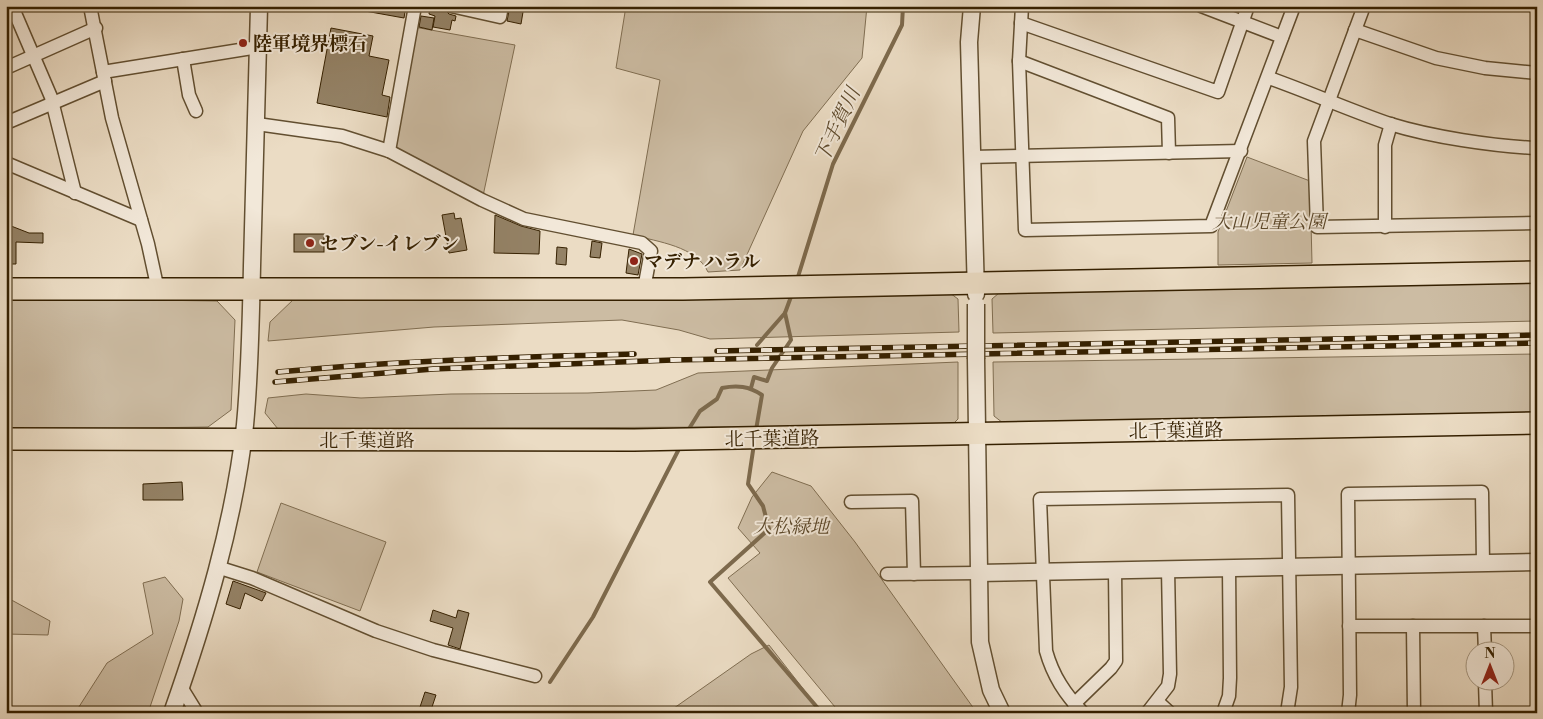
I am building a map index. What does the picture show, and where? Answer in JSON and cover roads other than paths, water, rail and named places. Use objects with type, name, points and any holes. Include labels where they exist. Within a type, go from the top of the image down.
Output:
[{"type":"highway","points":[[6,289],[683,289],[898,286],[976,294],[1537,272]]},
{"type":"highway","name":"北千葉道路","points":[[6,439],[634,440],[829,437],[977,425],[1537,423]]},
{"type":"street","points":[[90,6],[96,28],[112,118],[141,220],[158,290]]},
{"type":"street","points":[[172,713],[204,618],[233,502],[242,440],[250,365],[259,6]]},
{"type":"street","points":[[389,151],[415,6]]},
{"type":"street","points":[[451,6],[500,17],[502,6]]},
{"type":"street","points":[[972,6],[969,42],[976,294],[978,573],[983,657],[990,690],[1002,713]]},
{"type":"street","points":[[1022,6],[1020,61],[1025,230],[1211,226],[1269,78],[1294,6]]},
{"type":"street","points":[[1201,6],[1282,37]]},
{"type":"street","points":[[1021,23],[1218,92],[1248,6]]},
{"type":"street","points":[[1364,6],[1314,141],[1317,227],[1537,223]]},
{"type":"street","points":[[9,7],[33,56],[52,103],[75,193]]},
{"type":"street","points":[[6,68],[96,28]]},
{"type":"street","points":[[1355,30],[1436,58],[1485,68],[1537,72]]},
{"type":"street","points":[[6,123],[52,103],[104,76],[183,59],[258,47]]},
{"type":"street","points":[[183,59],[189,94],[196,110]]},
{"type":"street","points":[[1020,61],[1168,118],[1169,153]]},
{"type":"street","points":[[1269,78],[1391,124],[1463,140],[1510,147],[1537,148]]},
{"type":"street","points":[[256,124],[342,136],[389,151],[524,220],[642,243],[651,251],[644,289]]},
{"type":"street","points":[[1385,227],[1385,145],[1391,124]]},
{"type":"street","points":[[972,157],[1241,151]]},
{"type":"street","points":[[6,163],[141,220]]},
{"type":"street","points":[[1348,713],[1350,626],[1348,494],[1482,492],[1483,563]]},
{"type":"street","points":[[1115,570],[1116,661],[1078,708],[1052,672],[1046,651],[1041,571],[1040,499],[1288,495],[1291,687],[1287,713]]},
{"type":"street","points":[[851,502],[912,501],[914,574]]},
{"type":"street","points":[[887,574],[1537,562]]},
{"type":"street","points":[[217,567],[229,569],[252,578],[376,631],[433,650],[535,676]]},
{"type":"street","points":[[1223,713],[1229,696],[1230,678],[1229,568]]},
{"type":"street","points":[[1147,713],[1158,702],[1168,686],[1170,674],[1168,569]]},
{"type":"street","points":[[1350,626],[1537,626]]},
{"type":"street","points":[[1413,626],[1414,713]]},
{"type":"street","points":[[1484,626],[1485,642]]},
{"type":"street","points":[[181,687],[197,713]]},
{"type":"street","points":[[1485,692],[1486,713]]},
{"type":"street","points":[[1158,702],[1170,713]]},
{"type":"waterway","name":"下手賀川","points":[[797,280],[833,164],[902,25],[903,6]]},
{"type":"waterway","points":[[757,345],[785,313],[792,294]]},
{"type":"waterway","points":[[751,388],[754,377],[767,381],[772,368],[791,340],[785,313]]},
{"type":"waterway","points":[[687,432],[700,411],[717,399],[722,388],[733,387],[748,388],[762,395],[756,430]]},
{"type":"waterway","points":[[754,444],[748,484],[763,506],[769,529],[710,582],[822,713]]},
{"type":"waterway","points":[[550,682],[593,617],[681,445]]},
{"type":"railway","points":[[717,351],[1537,335]]},
{"type":"railway","points":[[275,382],[433,369],[673,360],[1537,343]]},
{"type":"railway","points":[[278,372],[456,360],[634,354]]},
{"type":"place","name":"陸軍境界標石","points":[[243,43]]},
{"type":"place","name":"セブン-イレブン","points":[[310,243]]},
{"type":"place","name":"マデナ ハラル","points":[[634,261]]},
{"type":"park label","name":"大山児童公園","points":[[1269,221]]},
{"type":"park label","name":"大松緑地","points":[[791,526]]}]
